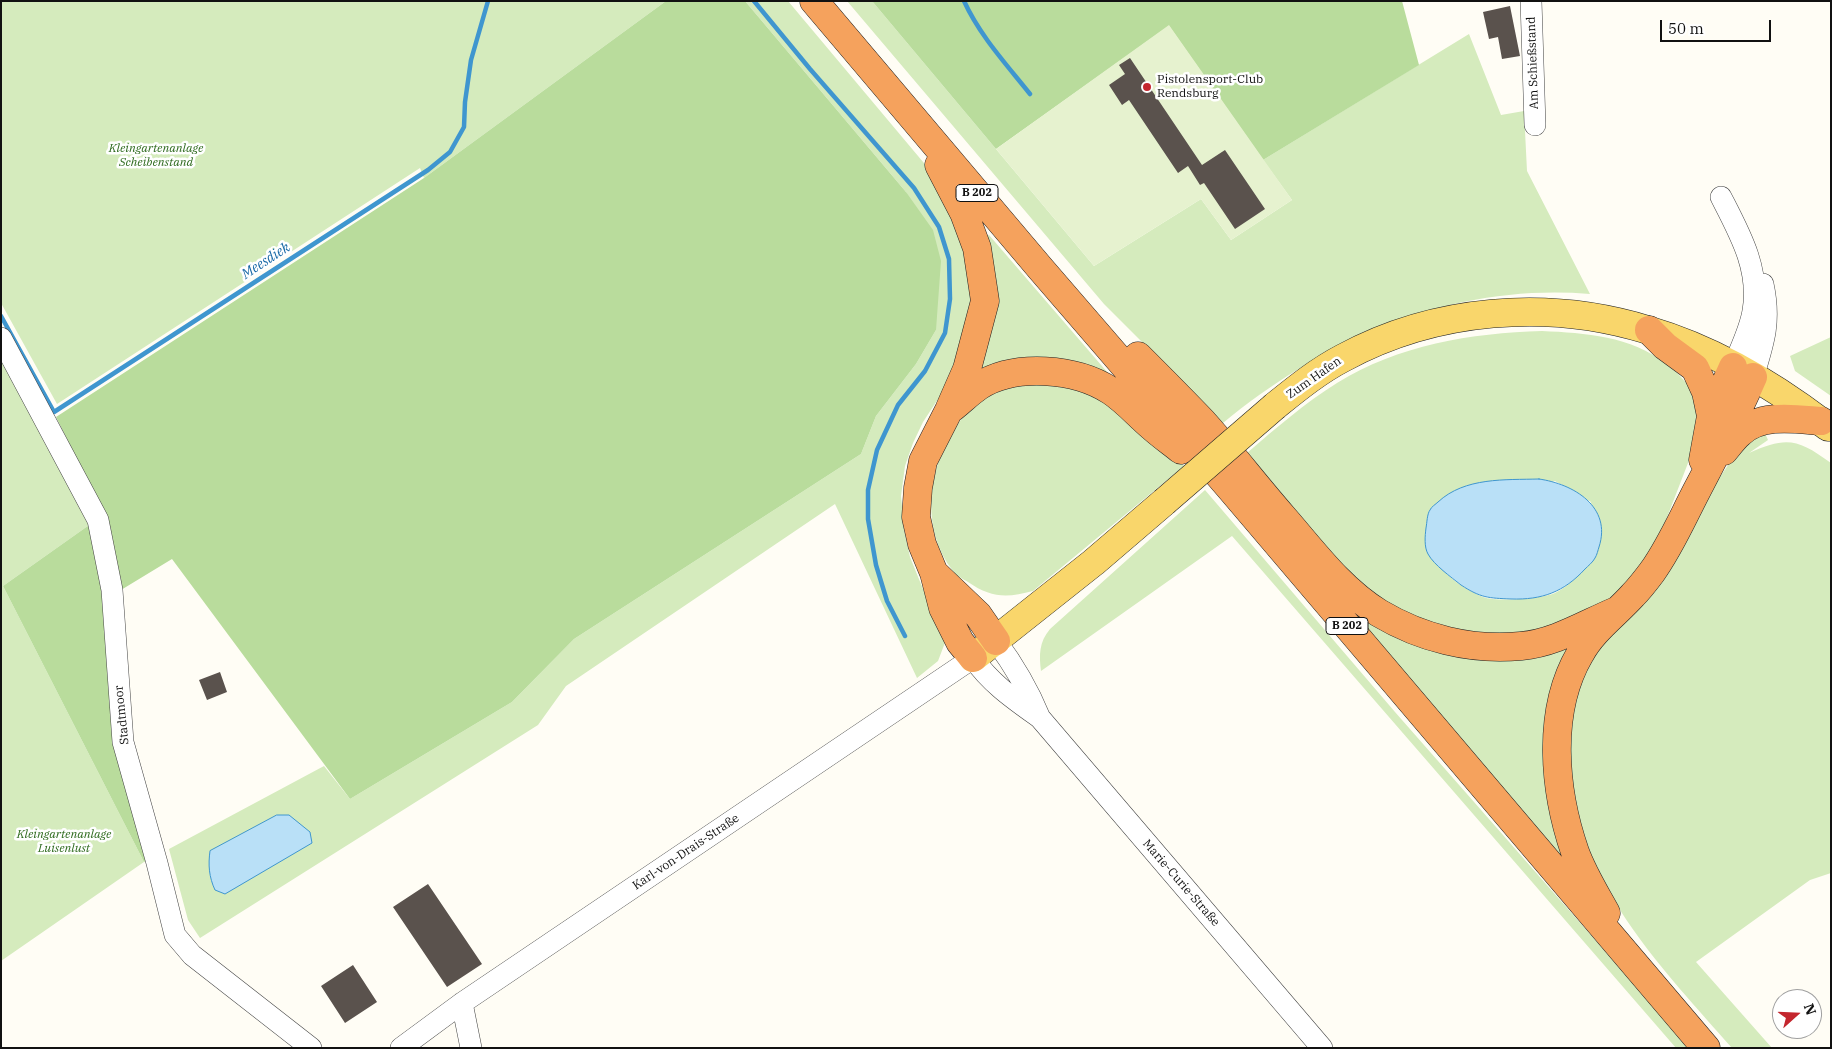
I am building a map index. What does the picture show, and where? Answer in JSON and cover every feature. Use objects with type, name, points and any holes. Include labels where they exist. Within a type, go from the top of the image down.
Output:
[{"type":"highway","name":"B 202","points":[[814,1],[1706,1048]]},
{"type":"highway","points":[[914,118],[964,213],[977,248],[985,301],[968,369],[923,461],[918,488],[916,517],[922,544],[934,573],[943,608],[950,624],[972,658]]},
{"type":"highway","points":[[1046,275],[1085,300],[1202,422],[1339,581],[1361,601],[1379,613],[1420,633],[1444,640],[1493,647],[1521,646],[1543,642],[1564,635],[1616,612]]},
{"type":"highway","points":[[1649,330],[1665,346],[1695,368],[1706,392],[1711,416],[1699,487]]},
{"type":"highway","points":[[949,410],[980,385],[1002,377],[1022,372],[1046,370],[1068,373],[1110,391],[1153,428],[1230,488]]},
{"type":"highway","points":[[1711,416],[1743,372]]},
{"type":"highway","points":[[1667,1003],[1608,917],[1582,869],[1568,830],[1559,778],[1557,757],[1560,716],[1564,691],[1580,654],[1594,633],[1634,595],[1653,570],[1667,548],[1715,458],[1743,372]]},
{"type":"highway","points":[[1715,458],[1741,432],[1754,424],[1784,418],[1826,425]]},
{"type":"highway","points":[[934,573],[978,615],[996,640]]},
{"type":"main road","name":"Zum Hafen","points":[[972,658],[1094,562],[1308,379],[1350,354],[1373,343],[1418,327],[1462,317],[1507,312],[1572,314],[1615,321],[1649,330],[1693,346],[1743,372],[1826,425]]},
{"type":"street","name":"Am Schießstand","points":[[1531,1],[1535,125]]},
{"type":"street","points":[[1721,198],[1753,255],[1762,279],[1768,314],[1765,340],[1743,372]]},
{"type":"street","name":"Stadtmoor","points":[[1,338],[98,520],[112,590],[123,742],[175,935],[192,955],[310,1048]]},
{"type":"street","name":"Marie-Curie-Straße","points":[[996,640],[1027,690],[1040,718]]},
{"type":"street","name":"Marie-Curie-Straße","points":[[972,658],[997,686],[1040,718],[1322,1048]]},
{"type":"street","name":"Karl-von-Drais-Straße","points":[[401,1048],[462,1003],[972,658]]},
{"type":"street","points":[[462,1003],[471,1048]]},
{"type":"green space","name":"Kleingartenanlage Scheibenstand","points":[[1,1],[666,1],[424,178],[420,168],[57,404],[1,303]]},
{"type":"green space","points":[[666,1],[745,1],[906,192],[933,230],[941,261],[936,330],[916,364],[876,416],[861,454],[574,639],[512,702],[350,799],[172,559],[121,590],[105,516],[56,417],[424,178]]},
{"type":"green space","points":[[745,1],[788,1],[939,181],[974,273],[969,335],[944,390],[923,422],[913,443],[905,466],[901,496],[904,530],[910,557],[946,640],[938,661],[917,678],[835,504],[566,686],[538,725],[200,938],[188,920],[169,849],[324,766],[350,799],[512,702],[574,639],[861,454],[876,416],[916,364],[936,330],[906,192]]},
{"type":"green space","points":[[847,1],[872,1],[1094,266],[1201,199],[1231,240],[1292,200],[1263,160],[1469,34],[1501,115],[1524,111],[1527,171],[1590,294],[1539,293],[1490,297],[1441,307],[1395,322],[1349,341],[1305,365],[1263,392],[1223,423],[1104,304]]},
{"type":"green space","points":[[872,1],[1402,1],[1419,65],[1263,160],[1169,26],[996,149]]},
{"type":"green space","name":"Pistolensport-Club Rendsburg","points":[[1169,25],[1292,200],[1231,240],[1201,199],[1094,266],[996,149]]},
{"type":"green space","points":[[989,235],[1108,373],[1106,375],[984,376],[978,366],[992,255],[987,236]]},
{"type":"green space","points":[[1542,331],[1591,335],[1623,342],[1653,355],[1674,369],[1692,389],[1699,387],[1700,432],[1666,520],[1653,548],[1630,582],[1609,602],[1562,630],[1479,637],[1400,612],[1351,577],[1247,453],[1314,399],[1360,370],[1410,350],[1462,338]],"holes":[[[1555,481],[1591,502],[1595,558],[1572,582],[1561,590],[1548,595],[1508,600],[1489,599],[1478,595],[1459,584],[1447,574],[1425,539],[1430,510]]]},
{"type":"green space","points":[[1831,337],[1831,396],[1795,371],[1790,356]]},
{"type":"green space","name":"Kleingartenanlage Luisenlust","points":[[1,351],[92,523],[3,586],[144,862],[1,961]]},
{"type":"green space","points":[[1026,381],[1078,384],[1151,432],[1184,466],[1033,591],[1015,595],[992,594],[958,576],[943,555],[936,538],[932,520],[931,501],[933,483],[944,447],[960,420],[969,410],[990,393]]},
{"type":"green space","points":[[1764,431],[1768,440],[1749,453],[1773,444],[1792,443],[1810,449],[1831,463],[1831,873],[1810,880],[1696,962],[1772,1048],[1732,1048],[1655,959],[1632,928],[1594,862],[1581,826],[1572,787],[1572,729],[1577,693],[1593,658],[1738,451]]},
{"type":"green space","points":[[1205,490],[1395,712],[1690,1048],[1676,1048],[1232,536],[1041,671],[1041,649],[1046,634],[1050,629]]},
{"type":"green space","points":[[92,523],[149,859],[144,862],[3,586]]},
{"type":"green space","points":[[1317,570],[1389,626],[1578,641],[1564,671],[1574,877]]},
{"type":"water","points":[[1539,479],[1565,486],[1577,492],[1595,509],[1600,520],[1602,533],[1596,557],[1569,584],[1552,593],[1533,598],[1490,598],[1474,593],[1461,585],[1434,562],[1427,551],[1425,541],[1428,514],[1432,507],[1449,494],[1473,484],[1499,480]]},
{"type":"water","points":[[277,815],[289,815],[310,832],[312,843],[225,894],[215,890],[211,880],[210,851]]},
{"type":"building","points":[[1510,6],[1520,56],[1502,59],[1498,37],[1489,39],[1483,12]]},
{"type":"building","points":[[1130,58],[1202,165],[1225,150],[1265,209],[1235,229],[1204,183],[1200,185],[1188,166],[1178,173],[1129,100],[1122,105],[1109,85],[1125,74],[1119,65]]},
{"type":"building","points":[[220,672],[227,692],[207,700],[199,680]]},
{"type":"building","points":[[428,884],[482,964],[447,987],[393,907]]},
{"type":"building","points":[[353,965],[377,1002],[345,1023],[321,986]]},
{"type":"waterway","name":"Meesdiek","points":[[1,316],[54,412],[428,170],[450,152],[464,127],[465,102],[471,60],[488,1]]},
{"type":"waterway","points":[[754,1],[810,69],[914,188],[939,227],[949,259],[950,299],[945,333],[925,371],[898,405],[877,450],[868,490],[868,519],[876,565],[887,601],[905,636]]},
{"type":"waterway","points":[[964,1],[986,38],[1030,94]]},
{"type":"place","name":"Pistolensport-Club Rendsburg","points":[[1147,87]]}]
